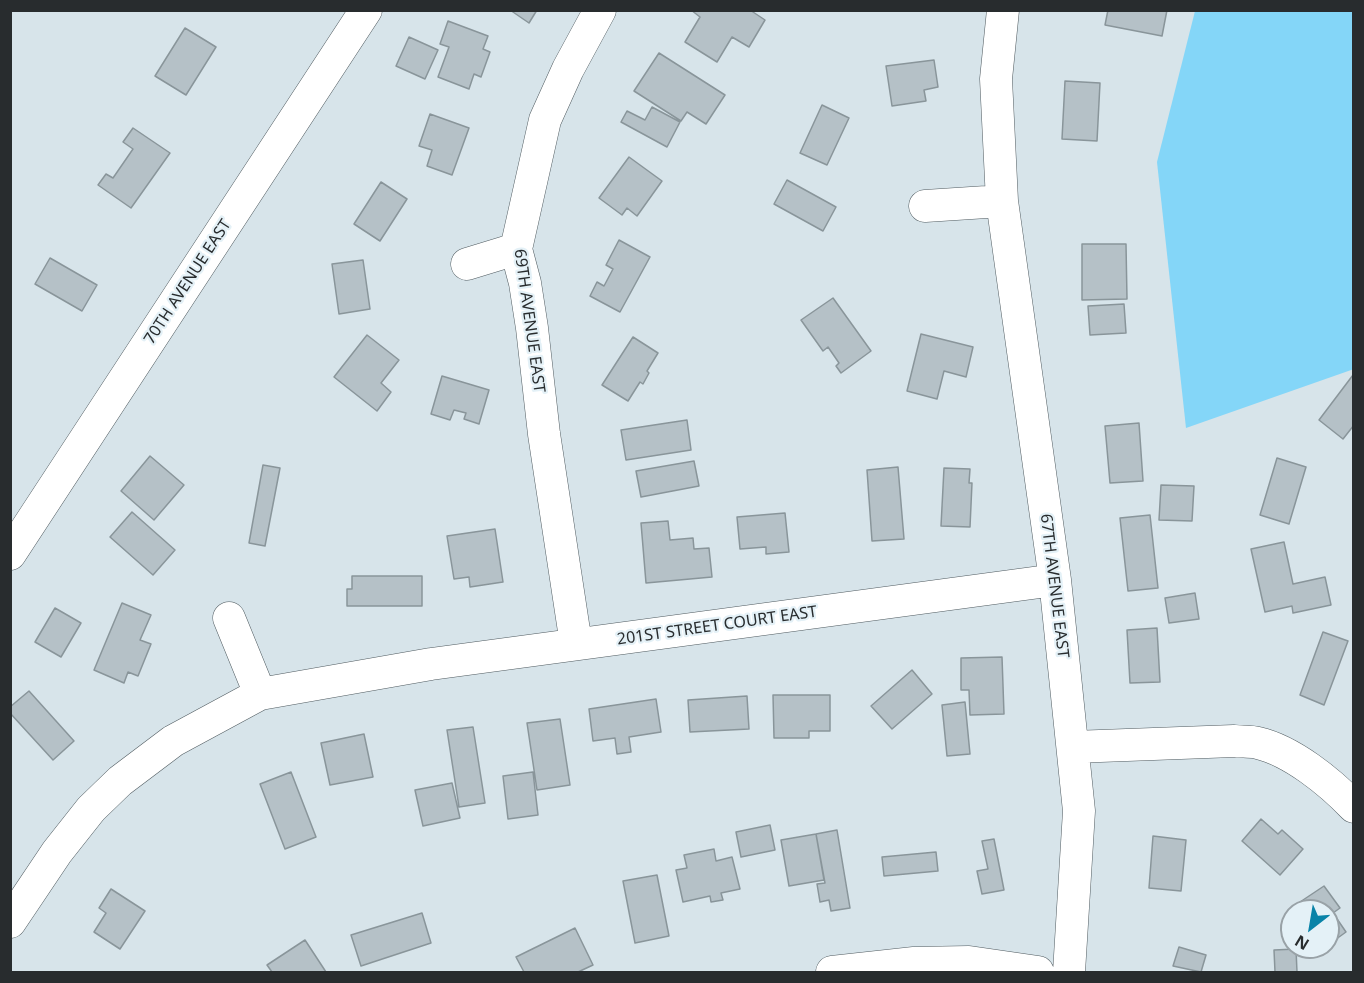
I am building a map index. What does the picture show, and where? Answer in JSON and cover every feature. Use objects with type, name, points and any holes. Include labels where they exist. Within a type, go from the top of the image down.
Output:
[{"type":"street","name":"70TH AVENUE EAST","points":[[10,554],[366,10]]},
{"type":"street","name":"69TH AVENUE EAST","points":[[576,644],[544,434],[525,283],[516,249],[545,120],[568,69],[600,10]]},
{"type":"street","name":"67TH AVENUE EAST","points":[[1003,10],[996,79],[1002,201],[1055,580],[1079,811],[1069,972]]},
{"type":"street","points":[[925,206],[1002,201]]},
{"type":"street","points":[[467,264],[516,249]]},
{"type":"street","name":"201ST STREET COURT EAST","points":[[10,922],[64,843],[91,809],[120,781],[173,741],[260,694],[431,664],[1055,580]]},
{"type":"street","points":[[229,618],[260,694]]},
{"type":"street","points":[[1073,747],[1234,741],[1258,743],[1307,766],[1350,793]]},
{"type":"street","points":[[831,972],[914,963],[969,962],[1038,972]]},
{"type":"shaded area","points":[[1195,11],[1353,11],[1354,369],[1186,428],[1157,162]]},
{"type":"building","points":[[510,10],[537,10],[529,23]]},
{"type":"building","points":[[691,10],[750,10],[765,20],[749,47],[732,37],[717,62],[685,42],[700,17]]},
{"type":"building","points":[[1108,10],[1167,10],[1162,36],[1105,25]]},
{"type":"building","points":[[448,21],[488,36],[483,49],[490,52],[481,77],[474,74],[469,89],[438,77],[449,47],[440,44]]},
{"type":"building","points":[[185,28],[216,47],[186,95],[155,76]]},
{"type":"building","points":[[409,37],[438,50],[425,79],[396,66]]},
{"type":"building","points":[[659,53],[725,95],[706,124],[687,112],[681,121],[634,91]]},
{"type":"building","points":[[934,60],[938,87],[924,90],[926,101],[892,106],[886,66]]},
{"type":"building","points":[[1065,81],[1100,83],[1097,141],[1062,139]]},
{"type":"building","points":[[822,105],[849,118],[827,165],[800,153]]},
{"type":"building","points":[[652,107],[680,122],[667,147],[621,122],[627,111],[645,120]]},
{"type":"building","points":[[430,114],[469,128],[452,175],[427,166],[432,150],[419,146]]},
{"type":"building","points":[[133,128],[170,153],[131,208],[98,185],[106,174],[113,178],[133,149],[123,142]]},
{"type":"building","points":[[629,157],[662,181],[637,216],[627,208],[622,215],[599,198]]},
{"type":"building","points":[[787,180],[836,207],[823,231],[774,204]]},
{"type":"building","points":[[381,182],[407,199],[380,241],[354,224]]},
{"type":"building","points":[[619,240],[650,257],[620,312],[590,296],[597,282],[604,286],[613,269],[606,265]]},
{"type":"building","points":[[1082,244],[1126,244],[1127,299],[1082,300]]},
{"type":"building","points":[[50,258],[97,285],[82,311],[35,284]]},
{"type":"building","points":[[363,260],[370,309],[339,314],[332,264]]},
{"type":"building","points":[[833,298],[871,351],[841,373],[836,366],[839,363],[828,347],[823,351],[801,320]]},
{"type":"building","points":[[1124,304],[1126,333],[1090,335],[1088,306]]},
{"type":"building","points":[[921,334],[973,347],[966,377],[944,371],[937,399],[907,391]]},
{"type":"building","points":[[367,335],[399,360],[381,383],[391,392],[377,411],[334,377]]},
{"type":"building","points":[[633,337],[658,353],[647,371],[649,373],[643,384],[640,382],[628,401],[602,385]]},
{"type":"building","points":[[1353,375],[1354,425],[1343,439],[1319,420]]},
{"type":"building","points":[[442,376],[489,390],[479,424],[464,419],[466,413],[454,410],[450,420],[431,414]]},
{"type":"building","points":[[687,420],[691,450],[626,460],[621,430]]},
{"type":"building","points":[[1139,423],[1143,481],[1110,483],[1105,426]]},
{"type":"building","points":[[150,456],[184,485],[154,520],[121,491]]},
{"type":"building","points":[[1277,458],[1306,467],[1289,524],[1260,515]]},
{"type":"building","points":[[694,461],[699,486],[641,497],[636,471]]},
{"type":"building","points":[[263,465],[280,468],[265,546],[249,543]]},
{"type":"building","points":[[898,467],[904,539],[872,541],[867,470]]},
{"type":"building","points":[[944,468],[970,469],[969,483],[972,483],[970,527],[941,526]]},
{"type":"building","points":[[1161,485],[1194,486],[1192,521],[1159,520]]},
{"type":"building","points":[[132,512],[175,550],[153,575],[110,537]]},
{"type":"building","points":[[785,513],[789,552],[766,554],[766,547],[740,549],[737,517]]},
{"type":"building","points":[[1150,515],[1158,588],[1128,591],[1120,518]]},
{"type":"building","points":[[668,521],[670,540],[693,538],[694,549],[709,548],[712,577],[646,583],[641,523]]},
{"type":"building","points":[[495,529],[503,582],[470,587],[469,577],[454,579],[447,536]]},
{"type":"building","points":[[1284,542],[1293,584],[1325,577],[1331,605],[1293,613],[1292,606],[1265,612],[1251,549]]},
{"type":"building","points":[[352,576],[422,576],[422,606],[347,606],[347,589],[352,589]]},
{"type":"building","points":[[1195,593],[1199,619],[1169,623],[1165,598]]},
{"type":"building","points":[[122,603],[151,615],[140,640],[151,644],[138,676],[128,672],[124,683],[94,670]]},
{"type":"building","points":[[55,608],[81,623],[61,657],[35,642]]},
{"type":"building","points":[[1157,628],[1160,682],[1130,683],[1127,630]]},
{"type":"building","points":[[1323,632],[1348,641],[1324,705],[1300,695]]},
{"type":"building","points":[[1002,657],[1004,714],[970,715],[969,690],[961,690],[961,658]]},
{"type":"building","points":[[912,670],[932,694],[892,729],[871,706]]},
{"type":"building","points":[[29,691],[74,741],[53,760],[10,713],[10,707]]},
{"type":"building","points":[[773,695],[830,695],[830,731],[809,731],[809,738],[774,738]]},
{"type":"building","points":[[747,696],[749,729],[690,732],[688,700]]},
{"type":"building","points":[[656,699],[661,732],[629,737],[631,752],[617,754],[615,738],[593,741],[589,709]]},
{"type":"building","points":[[965,702],[970,754],[947,756],[942,705]]},
{"type":"building","points":[[560,719],[570,785],[537,790],[527,723]]},
{"type":"building","points":[[473,727],[485,803],[459,807],[447,730]]},
{"type":"building","points":[[364,734],[373,777],[330,785],[321,743]]},
{"type":"building","points":[[291,772],[316,837],[285,849],[260,784]]},
{"type":"building","points":[[533,772],[538,815],[508,819],[503,776]]},
{"type":"building","points":[[452,783],[460,818],[423,826],[415,790]]},
{"type":"building","points":[[1261,819],[1278,834],[1282,830],[1303,849],[1280,875],[1242,841]]},
{"type":"building","points":[[770,825],[775,850],[741,857],[736,832]]},
{"type":"building","points":[[837,830],[850,908],[831,911],[829,900],[820,902],[817,884],[825,883],[816,834]]},
{"type":"building","points":[[816,834],[824,880],[789,886],[781,840]]},
{"type":"building","points":[[1153,836],[1186,840],[1181,891],[1149,888]]},
{"type":"building","points":[[994,839],[1004,890],[982,894],[977,871],[988,869],[982,841]]},
{"type":"building","points":[[714,849],[716,861],[732,857],[740,889],[721,893],[723,900],[711,902],[710,896],[683,902],[676,870],[687,868],[684,855]]},
{"type":"building","points":[[936,852],[938,871],[884,876],[882,857]]},
{"type":"building","points":[[657,875],[669,936],[635,943],[623,881]]},
{"type":"building","points":[[1324,886],[1333,899],[1304,899]]},
{"type":"building","points":[[111,889],[145,911],[120,949],[94,932],[106,913],[99,908]]},
{"type":"building","points":[[422,913],[431,943],[361,966],[351,935]]},
{"type":"building","points":[[1340,923],[1346,932],[1340,936]]},
{"type":"building","points":[[575,928],[593,965],[578,972],[524,972],[516,957]]},
{"type":"building","points":[[305,940],[326,972],[272,972],[267,965]]},
{"type":"building","points":[[1179,947],[1206,955],[1201,972],[1173,966]]},
{"type":"building","points":[[1274,950],[1280,950],[1280,959],[1296,959],[1297,972],[1275,972]]}]
